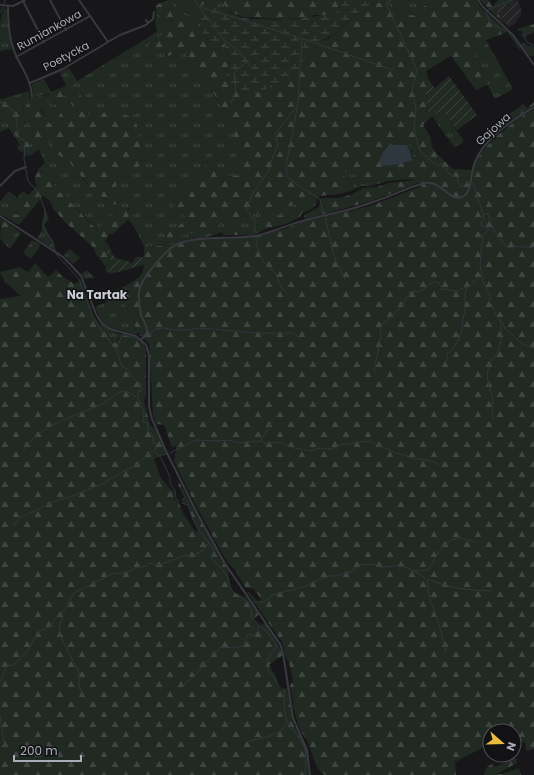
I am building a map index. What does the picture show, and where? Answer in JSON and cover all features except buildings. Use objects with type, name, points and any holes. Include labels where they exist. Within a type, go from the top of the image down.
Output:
[{"type":"street","points":[[50,0],[66,30]]},
{"type":"street","points":[[79,0],[108,42]]},
{"type":"street","points":[[478,0],[483,8],[513,35],[534,65]]},
{"type":"street","points":[[0,5],[18,5],[24,1],[44,42]]},
{"type":"street","points":[[8,6],[8,23],[12,46],[16,57],[30,83],[32,97]]},
{"type":"street","points":[[146,20],[148,24],[153,19],[154,12]]},
{"type":"street","name":"Rumiankowa","points":[[16,57],[90,16]]},
{"type":"street","name":"Poetycka","points":[[30,83],[62,69],[120,35],[148,24]]},
{"type":"street","name":"Gajowa","points":[[142,340],[147,334],[147,330],[141,313],[139,294],[140,286],[161,258],[174,246],[187,241],[259,234],[368,204],[426,183],[438,185],[451,196],[460,198],[465,195],[468,190],[472,169],[481,150],[498,132],[534,107]]},
{"type":"street","points":[[0,186],[15,171],[26,167]]},
{"type":"street","points":[[0,216],[66,259],[81,276],[98,318],[102,324],[110,329],[136,336],[146,345],[148,351],[149,395],[152,419],[197,513],[224,562],[280,644],[284,658],[293,718],[308,750],[310,775]]},
{"type":"shaded area","points":[[518,0],[522,13],[515,24],[508,27],[494,9]]},
{"type":"shaded area","points":[[389,145],[407,145],[413,160],[400,164],[383,166],[379,162],[384,151]]},
{"type":"green space","points":[[168,0],[173,0],[173,7],[178,12],[177,14],[188,16],[200,28],[211,45],[223,43],[231,60],[225,77],[240,91],[277,83],[286,77],[305,56],[316,47],[318,41],[328,39],[337,33],[354,16],[374,3],[384,2],[401,12],[421,16],[422,7],[439,0],[476,0],[482,9],[507,32],[486,40],[483,46],[479,48],[472,49],[490,83],[476,90],[451,56],[426,71],[433,86],[425,92],[427,103],[426,108],[431,117],[423,125],[430,136],[432,147],[453,169],[472,170],[480,155],[499,134],[534,109],[534,749],[526,751],[525,742],[522,742],[522,723],[482,723],[482,748],[455,762],[456,775],[325,775],[316,766],[308,743],[296,718],[290,685],[293,681],[282,642],[247,592],[249,592],[258,602],[261,599],[254,589],[245,587],[217,544],[174,461],[176,446],[172,447],[164,425],[156,424],[153,414],[149,344],[136,331],[134,320],[117,290],[133,282],[141,275],[144,265],[144,247],[175,245],[193,240],[253,237],[284,229],[303,222],[370,206],[422,186],[418,183],[372,201],[305,219],[304,215],[319,207],[320,199],[340,198],[353,194],[363,188],[416,180],[408,179],[388,181],[370,186],[363,183],[356,175],[344,172],[345,178],[352,178],[355,181],[356,187],[346,192],[319,196],[317,200],[257,213],[255,208],[251,214],[239,217],[235,220],[220,219],[219,224],[166,241],[167,234],[188,219],[173,205],[175,196],[198,182],[207,162],[222,179],[241,175],[241,153],[227,117],[209,85],[202,81],[184,50],[168,56],[162,51],[152,56],[147,49],[149,45],[165,32],[174,19],[165,21],[156,12],[155,7],[158,4]],"holes":[[[402,138],[417,139],[410,145],[414,156],[413,160],[385,166],[385,151],[387,144],[399,141]]]},
{"type":"green space","points":[[173,0],[192,0],[193,2],[204,4],[207,0],[221,0],[230,12],[218,10],[200,28],[188,16],[177,14],[173,7]]},
{"type":"green space","points":[[192,0],[207,0],[197,9],[193,10],[191,6]]},
{"type":"green space","points":[[221,0],[342,0],[341,11],[326,15],[314,15],[309,18],[277,19],[244,17],[230,12]]},
{"type":"green space","points":[[342,0],[377,0],[354,16],[330,37],[318,41],[304,59],[302,69],[267,88],[248,94],[235,88],[225,77],[231,60],[223,43],[211,45],[200,28],[202,25],[198,18],[208,9],[214,8],[245,18],[281,20],[305,18],[340,11]]},
{"type":"green space","points":[[377,0],[439,0],[422,7],[421,16],[402,12],[384,2],[374,3]]},
{"type":"green space","points":[[480,0],[488,0],[504,22],[503,23]]},
{"type":"green space","points":[[498,0],[516,0],[494,9],[493,6]]},
{"type":"green space","points":[[4,7],[7,10],[8,28],[12,49],[0,51],[0,23]]},
{"type":"green space","points":[[156,12],[165,21],[174,19],[165,32],[149,45],[162,51],[168,56],[184,50],[202,81],[209,85],[227,117],[241,153],[241,175],[222,179],[207,162],[198,182],[175,197],[173,205],[188,219],[166,240],[214,226],[219,224],[219,219],[235,220],[239,217],[251,214],[255,207],[257,213],[317,200],[316,205],[310,210],[309,208],[230,234],[232,235],[223,235],[222,232],[205,238],[194,238],[173,245],[144,247],[136,230],[128,219],[130,208],[117,210],[99,228],[99,231],[69,201],[65,194],[60,193],[48,175],[42,171],[38,172],[38,169],[45,163],[39,149],[31,155],[24,116],[24,98],[18,100],[18,112],[12,105],[2,99],[29,91],[30,128],[34,133],[34,141],[39,148],[41,140],[46,138],[59,155],[71,164],[86,183],[105,199],[118,204],[116,179],[127,169],[133,169],[112,111],[88,115],[80,94],[61,93],[72,99],[75,110],[60,114],[56,125],[47,122],[43,112],[39,108],[60,92],[33,97],[32,84],[44,79],[51,92],[66,86],[60,72],[69,68],[77,81],[157,32],[155,22]]},
{"type":"green space","points":[[534,24],[534,32],[525,37],[522,31],[518,31],[517,29]]},
{"type":"green space","points":[[486,40],[513,89],[495,99],[487,84],[490,83],[472,49],[484,46]]},
{"type":"green space","points":[[523,42],[528,46],[534,47],[534,56],[529,56],[520,45]]},
{"type":"green space","points":[[449,76],[477,115],[457,130],[444,113],[442,115],[439,112],[431,117],[426,108],[427,103],[425,92],[433,86],[435,88]]},
{"type":"green space","points":[[53,91],[56,93],[61,92],[80,94],[88,115],[112,111],[135,118],[146,163],[133,169],[127,169],[116,179],[118,204],[109,205],[110,201],[95,193],[71,164],[56,153],[46,138],[41,140],[39,149],[34,141],[34,133],[30,128],[27,116],[28,98],[49,95]],"holes":[[[61,92],[72,99],[71,103],[74,109],[64,110],[60,114],[55,125],[47,122],[39,108],[40,106],[44,106],[49,102],[53,105],[60,103],[63,97]]]},
{"type":"green space","points":[[20,96],[23,96],[24,98],[24,120],[31,149],[31,155],[25,156],[23,151],[23,143],[19,141],[2,109],[0,109],[0,99],[2,99],[12,105],[18,112],[18,100]]},
{"type":"green space","points":[[534,102],[534,105],[504,126],[500,126],[499,122],[523,104],[527,108]]},
{"type":"green space","points":[[0,109],[2,109],[17,137],[23,143],[23,151],[20,152],[17,147],[20,145],[9,128],[0,132]]},
{"type":"green space","points":[[440,112],[444,113],[464,141],[455,148],[432,116]]},
{"type":"green space","points":[[402,138],[417,138],[411,151],[414,156],[413,158],[407,145],[387,146],[387,144]]},
{"type":"green space","points":[[42,171],[48,175],[60,193],[65,193],[69,201],[98,231],[99,228],[117,211],[126,208],[130,209],[128,219],[113,234],[110,234],[105,241],[108,244],[104,246],[105,251],[113,265],[105,273],[106,267],[96,254],[93,247],[67,224],[54,210],[50,201],[43,196],[19,225],[12,219],[13,214],[17,215],[25,199],[37,186],[35,177],[38,172]]},
{"type":"green space","points":[[344,172],[356,175],[363,183],[370,186],[362,186],[346,193],[356,187],[355,181],[352,178],[345,178]]},
{"type":"green space","points":[[9,191],[17,198],[23,191],[29,195],[12,219],[19,225],[0,214],[0,201]]},
{"type":"green space","points":[[309,208],[310,210],[302,213],[300,217],[286,224],[268,228],[253,235],[230,234],[274,217]]},
{"type":"green space","points":[[45,209],[49,219],[44,225],[53,242],[46,236],[42,228]]},
{"type":"green space","points":[[0,218],[15,228],[1,240],[0,239]]},
{"type":"green space","points":[[15,228],[21,233],[10,249],[1,240]]},
{"type":"green space","points":[[43,229],[48,238],[53,242],[54,250],[37,238]]},
{"type":"green space","points":[[32,240],[39,243],[40,246],[31,259],[23,253]]},
{"type":"green space","points":[[108,244],[115,257],[132,263],[136,257],[145,257],[145,264],[109,274],[108,271],[113,265],[105,251],[104,246]]},
{"type":"green space","points":[[70,249],[80,258],[73,264],[64,255]]},
{"type":"green space","points":[[35,263],[49,277],[56,270],[63,277],[75,284],[81,280],[94,316],[100,325],[106,330],[114,343],[119,340],[122,335],[136,338],[143,343],[146,350],[146,393],[144,401],[150,425],[155,429],[167,455],[161,455],[154,459],[157,469],[163,481],[174,492],[174,499],[179,503],[183,513],[196,533],[198,530],[192,519],[190,508],[181,500],[184,497],[178,485],[179,482],[228,570],[231,591],[247,598],[259,614],[253,620],[260,626],[265,623],[275,637],[283,655],[269,665],[275,675],[280,689],[287,688],[294,725],[304,743],[308,755],[309,775],[0,775],[0,299],[21,296],[5,282],[0,272],[20,267],[28,272]]},
{"type":"green space","points":[[87,270],[95,278],[84,279],[81,274]]},
{"type":"green space","points":[[117,290],[134,320],[136,331],[138,333],[135,334],[108,327],[101,321],[95,307],[107,302],[107,298]]},
{"type":"green space","points":[[100,325],[122,335],[114,343]]},
{"type":"green space","points":[[493,763],[495,767],[504,763],[517,763],[496,774],[502,774],[519,768],[521,775],[484,775],[486,768]]},
{"type":"waterway","points":[[4,4],[5,0]]},
{"type":"waterway","points":[[195,0],[198,6],[303,39],[393,70]]},
{"type":"waterway","points":[[391,0],[386,3],[417,70],[412,90],[416,109],[414,128],[418,146],[421,152],[436,165],[440,164],[445,166],[449,174],[457,177],[458,183],[461,187],[469,182]]},
{"type":"waterway","points":[[488,10],[512,0]]},
{"type":"waterway","points":[[0,13],[3,7]]},
{"type":"waterway","points":[[200,8],[224,40],[238,50],[250,66]]},
{"type":"waterway","points":[[486,12],[491,24],[507,31]]},
{"type":"waterway","points":[[509,33],[520,49]]},
{"type":"waterway","points":[[522,34],[527,42],[533,45]]},
{"type":"waterway","points":[[302,39],[298,103],[286,167],[287,176],[296,184],[320,199],[323,214]]},
{"type":"waterway","points":[[231,103],[236,92],[234,73],[247,61]]},
{"type":"waterway","points":[[0,102],[11,108],[16,116],[19,138],[24,140],[25,145],[24,159],[28,181],[38,192],[45,210],[46,217],[43,226],[53,242],[55,251]]},
{"type":"waterway","points":[[255,233],[255,221],[246,209],[253,193],[269,170],[278,145],[275,134],[298,105]]},
{"type":"waterway","points":[[473,183],[484,219],[481,222],[481,225],[489,229],[483,235],[480,265],[483,282],[491,297],[489,302],[492,305],[496,315],[503,323],[505,329],[522,344],[534,348]]},
{"type":"waterway","points":[[483,214],[488,214],[494,231],[507,247],[510,248],[516,246],[534,248]]},
{"type":"waterway","points":[[325,217],[334,256],[345,280]]},
{"type":"waterway","points":[[256,237],[257,246],[262,260],[276,274],[284,291]]},
{"type":"waterway","points":[[56,254],[79,279],[92,315],[102,332],[116,349],[122,366],[129,370],[130,375],[141,384],[141,391],[138,392],[137,395],[144,413],[143,422],[148,423],[148,431],[153,436],[153,443],[156,444],[156,448],[154,450],[161,458],[170,477],[170,483],[175,491],[176,499],[179,502]]},
{"type":"waterway","points":[[374,371],[381,336],[380,327],[401,307],[410,292],[420,291],[435,282],[438,282],[442,289],[457,291],[468,287],[478,278]]},
{"type":"waterway","points":[[442,366],[447,360],[447,354],[453,349],[462,330],[467,287]]},
{"type":"waterway","points":[[493,419],[493,404],[487,376],[490,364],[497,353],[501,340],[502,333],[500,320]]},
{"type":"waterway","points":[[151,334],[155,329],[164,328],[187,330],[199,328],[258,333],[293,333],[298,337]]},
{"type":"waterway","points":[[117,349],[122,334],[136,338]]},
{"type":"waterway","points":[[144,338],[149,335]]},
{"type":"waterway","points":[[23,451],[30,441],[49,427],[104,403],[122,391],[128,392],[136,397]]},
{"type":"waterway","points":[[260,441],[272,422]]},
{"type":"waterway","points":[[170,453],[197,440],[229,440],[238,443],[260,441],[267,444],[279,442],[294,448],[311,451],[319,448],[332,449],[339,445],[369,441],[394,453],[405,455],[413,459],[434,462],[439,465]]},
{"type":"waterway","points":[[14,526],[18,519],[49,504],[104,483],[137,465],[153,451]]},
{"type":"waterway","points":[[159,456],[166,454]]},
{"type":"waterway","points":[[182,503],[188,505],[199,531],[214,549],[212,558],[226,574],[232,591],[249,605],[252,618],[269,634],[277,647],[268,658],[267,668],[284,691],[284,707],[288,722],[305,749],[305,775]]},
{"type":"waterway","points":[[414,571],[428,570],[443,547],[451,540],[459,538],[475,542]]},
{"type":"waterway","points":[[0,682],[7,666],[14,665],[29,649],[40,631],[49,627],[64,610],[74,593],[112,574],[128,572],[137,567],[144,567],[148,563],[159,565],[184,556],[195,555],[203,550],[209,543]]},
{"type":"waterway","points":[[254,602],[264,602],[272,595],[307,586],[310,583],[329,576],[351,572],[359,565],[378,565],[381,568],[403,566],[428,581],[430,599],[440,627],[446,649],[445,652]]},
{"type":"waterway","points":[[428,579],[444,585],[459,588],[491,591]]},
{"type":"waterway","points":[[62,613],[62,619],[59,626],[61,637],[79,673],[79,686],[83,695]]},
{"type":"waterway","points":[[181,688],[197,673],[203,664],[209,661],[220,647],[233,648],[243,646],[248,634],[254,636],[258,631],[259,626]]},
{"type":"waterway","points":[[0,716],[5,748]]},
{"type":"waterway","points":[[249,741],[267,737],[282,731],[287,722]]},
{"type":"district","name":"Na Tartak","points":[[97,294]]}]
